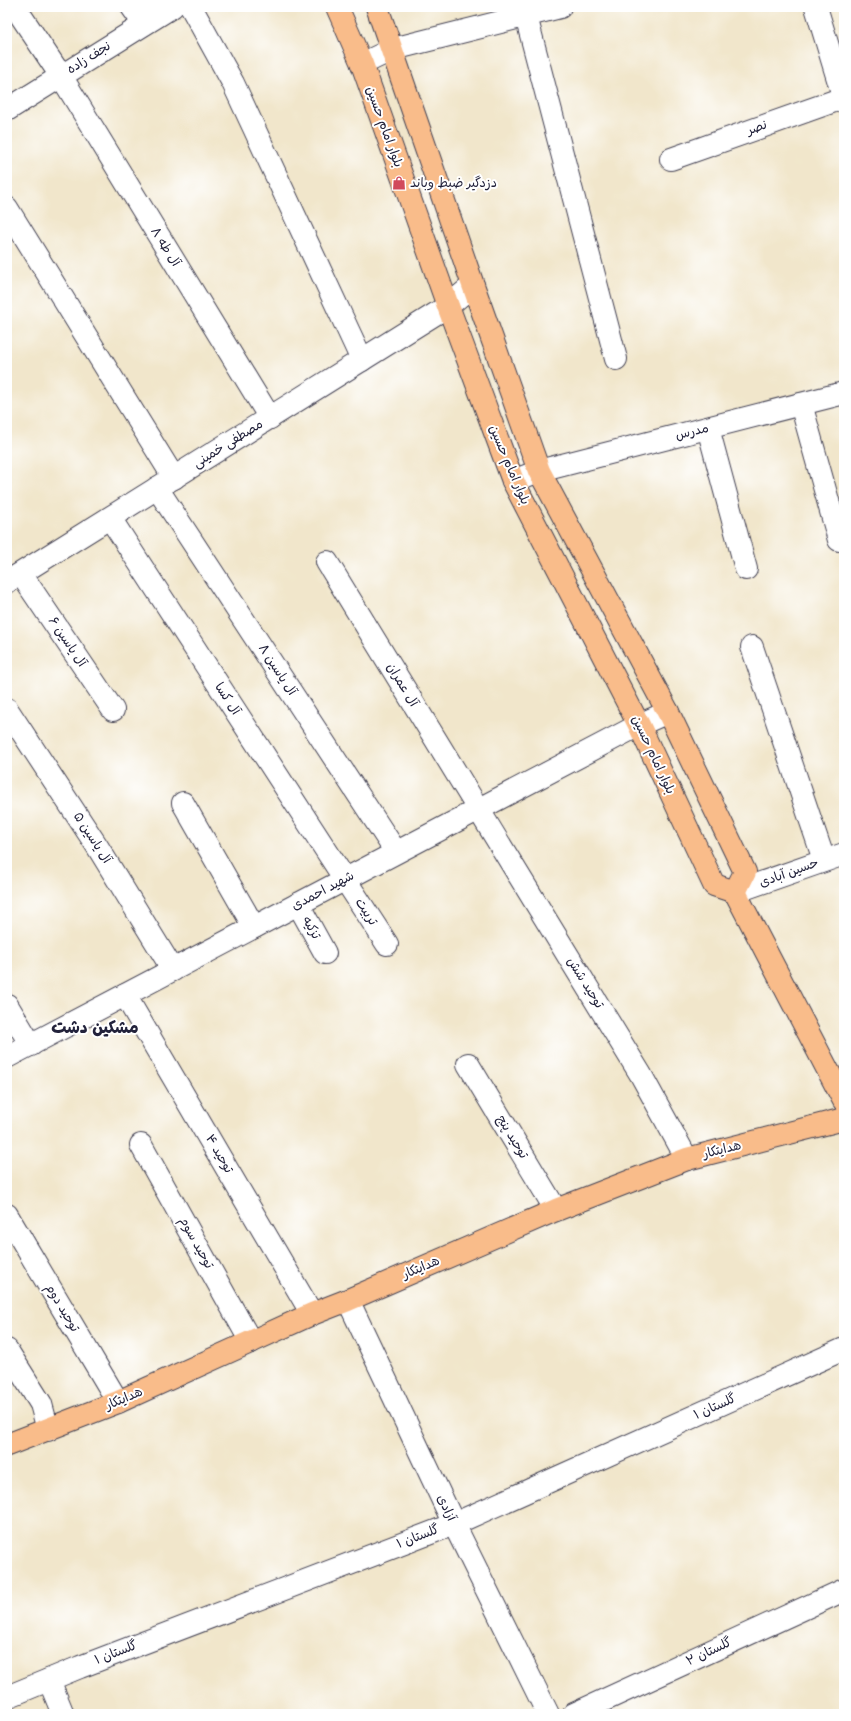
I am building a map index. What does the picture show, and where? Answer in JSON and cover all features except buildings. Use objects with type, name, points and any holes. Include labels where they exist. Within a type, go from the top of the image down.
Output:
[{"type":"main road","name":"بلوار امام حسین","points":[[337,7],[362,64],[448,306],[513,481],[639,725],[714,884],[735,892],[745,872],[668,712],[539,471],[473,286],[393,49],[377,7]]},
{"type":"main road","points":[[735,892],[844,1101]]},
{"type":"main road","name":"هدایتکار","points":[[7,1445],[118,1402],[312,1314],[348,1300],[556,1210],[687,1159],[844,1119]]},
{"type":"street","name":"آل طه ۸","points":[[15,7],[61,76],[270,418]]},
{"type":"street","name":"نجف زاده","points":[[7,110],[61,76],[138,16],[172,7]]},
{"type":"street","points":[[191,7],[233,83],[362,360]]},
{"type":"street","points":[[362,64],[393,49],[560,7]]},
{"type":"street","points":[[816,7],[837,54],[844,98]]},
{"type":"street","points":[[526,16],[616,359]]},
{"type":"street","name":"نصر","points":[[671,159],[844,98]]},
{"type":"street","name":"آل یاسین ۸","points":[[7,208],[165,483],[396,852]]},
{"type":"street","name":"مصطفی خمینی","points":[[14,578],[448,306],[473,286]]},
{"type":"street","name":"مدرس","points":[[513,481],[539,471],[844,393]]},
{"type":"street","points":[[800,404],[839,540]]},
{"type":"street","points":[[708,428],[746,568]]},
{"type":"street","name":"آل کسا","points":[[110,518],[345,879]]},
{"type":"street","name":"آل عمران","points":[[327,562],[478,809]]},
{"type":"street","name":"آل یاسین ۶","points":[[14,578],[113,710]]},
{"type":"street","points":[[752,647],[834,857]]},
{"type":"street","name":"آل یاسین ۵","points":[[7,709],[98,846],[173,970]]},
{"type":"street","name":"شهید احمدی","points":[[7,1057],[478,809],[639,725],[668,712]]},
{"type":"street","points":[[182,803],[254,927]]},
{"type":"street","name":"توحید شش","points":[[478,809],[641,1075],[687,1159]]},
{"type":"street","name":"حسین آبادی","points":[[735,892],[834,857]]},
{"type":"street","name":"تربیت","points":[[345,879],[387,944]]},
{"type":"street","name":"تزکیه","points":[[298,904],[325,953]]},
{"type":"street","name":"توحید ۴","points":[[126,995],[312,1314]]},
{"type":"street","points":[[7,1005],[31,1045]]},
{"type":"street","name":"توحید پنج","points":[[468,1064],[556,1210]]},
{"type":"street","name":"توحید سوم","points":[[141,1145],[251,1342]]},
{"type":"street","name":"توحید دوم","points":[[7,1215],[118,1402]]},
{"type":"street","name":"آزادی","points":[[348,1300],[454,1524],[548,1714]]},
{"type":"street","name":"گلستان ۱","points":[[7,1697],[454,1524],[844,1349]]},
{"type":"street","points":[[7,1350],[41,1404],[48,1430]]},
{"type":"street","name":"گلستان ۲","points":[[574,1714],[844,1590]]},
{"type":"street","points":[[49,1680],[63,1714]]},
{"type":"place","name":"دزدگیر ضبط وباند","points":[[399,183]]},
{"type":"district","name":"مشکین دشت","points":[[95,1028]]}]
